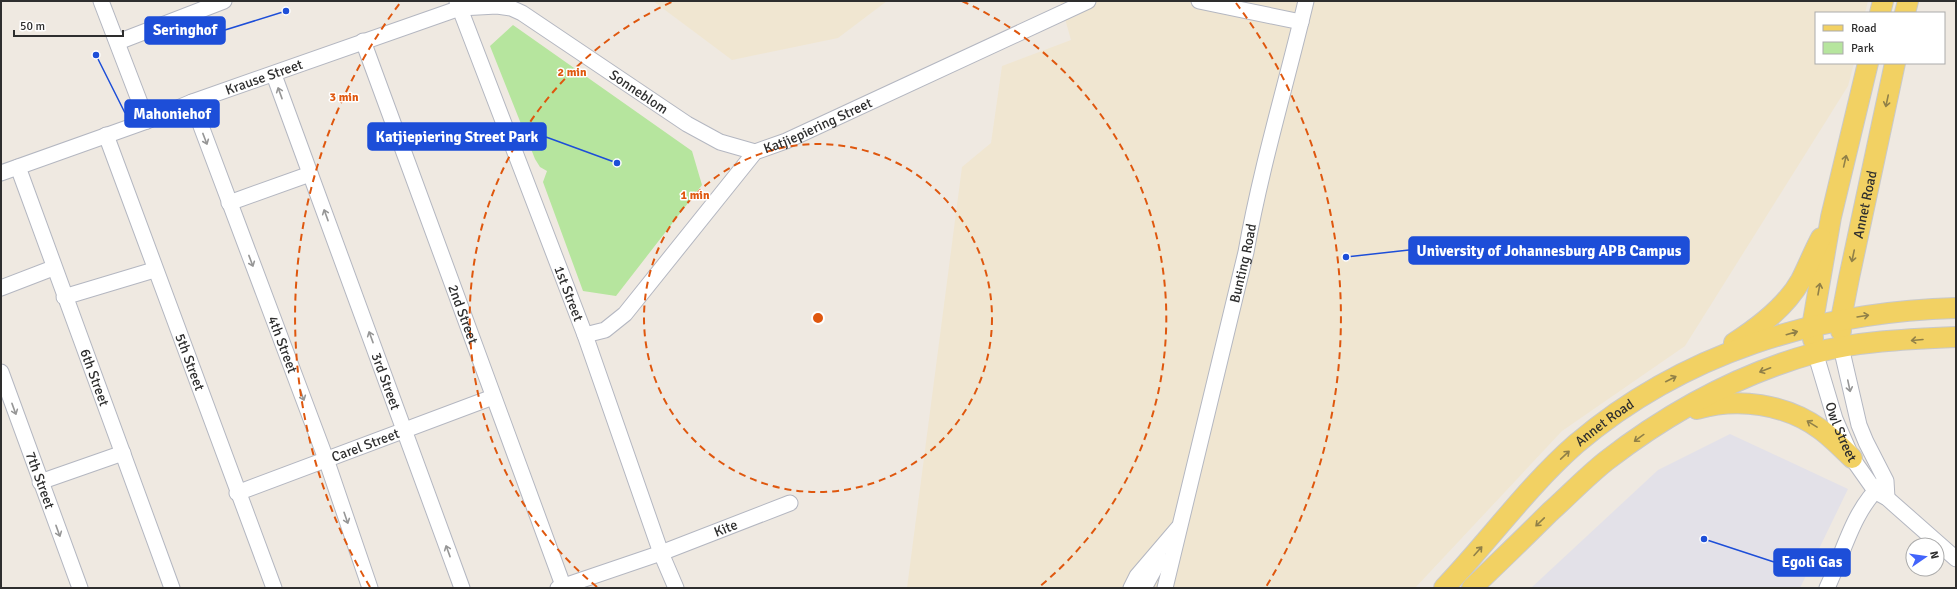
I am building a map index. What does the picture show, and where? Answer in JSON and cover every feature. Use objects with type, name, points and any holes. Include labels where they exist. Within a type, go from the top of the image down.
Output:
[{"type":"main road","points":[[1880,12],[1883,1]]},
{"type":"main road","points":[[1905,12],[1908,1]]},
{"type":"main road","name":"Annet Road","points":[[1815,352],[1812,327],[1831,217],[1868,64]]},
{"type":"main road","name":"Annet Road","points":[[1841,347],[1841,319],[1895,64]]},
{"type":"main road","points":[[1707,361],[1757,328],[1773,314],[1793,292],[1800,281],[1831,217]]},
{"type":"main road","points":[[1812,327],[1841,319],[1919,309],[1956,308]]},
{"type":"main road","name":"Annet Road","points":[[1444,588],[1552,467],[1576,445],[1633,402],[1663,383],[1707,361],[1739,349],[1812,327]]},
{"type":"main road","points":[[1472,588],[1606,461],[1663,420],[1731,384],[1815,352],[1841,347],[1956,337]]},
{"type":"main road","points":[[1663,420],[1714,404],[1762,405],[1789,412],[1806,420],[1821,429],[1852,458]]},
{"type":"street","points":[[101,1],[147,121]]},
{"type":"street","points":[[118,42],[224,1]]},
{"type":"street","name":"Katjiepiering Street","points":[[585,335],[605,330],[625,314],[755,152],[786,141],[1088,1]]},
{"type":"street","points":[[1199,1],[1301,22]]},
{"type":"street","name":"Bunting Road","points":[[1165,588],[1246,252],[1255,200],[1306,1]]},
{"type":"street","name":"Sonneblom","points":[[459,4],[483,3],[511,8],[522,13],[687,124],[720,142],[755,152]]},
{"type":"street","name":"Krause Street","points":[[1,173],[147,121],[192,102],[274,75],[459,4]]},
{"type":"street","name":"1st Street","points":[[459,4],[585,335],[661,553],[676,588]]},
{"type":"street","name":"2nd Street","points":[[363,41],[562,587]]},
{"type":"street","name":"3rd Street","points":[[274,75],[462,588]]},
{"type":"street","name":"4th Street","points":[[192,102],[326,459],[370,588]]},
{"type":"street","name":"5th Street","points":[[106,136],[154,270],[274,588]]},
{"type":"street","name":"6th Street","points":[[18,166],[53,268],[172,588]]},
{"type":"street","points":[[229,203],[310,174]]},
{"type":"street","points":[[1,288],[53,268]]},
{"type":"street","points":[[64,297],[154,270]]},
{"type":"street","name":"Owl Street","points":[[1841,347],[1859,425],[1886,481],[1882,495]]},
{"type":"street","name":"Owl Street","points":[[1815,352],[1835,419],[1852,458],[1882,495],[1956,559]]},
{"type":"street","name":"7th Street","points":[[1,372],[80,588]]},
{"type":"street","name":"Carel Street","points":[[237,493],[493,398]]},
{"type":"street","points":[[40,482],[123,453]]},
{"type":"street","points":[[1827,588],[1857,515],[1866,501],[1882,495]]},
{"type":"street","name":"Kite","points":[[562,587],[661,553],[790,503]]},
{"type":"street","name":"Bunting Road","points":[[1131,588],[1137,576],[1180,526]]},
{"type":"street","name":"Bunting Road","points":[[1144,588],[1180,526]]},
{"type":"street","name":"Bunting Road","points":[[1159,588],[1180,526]]},
{"type":"shaded area","points":[[653,1],[887,1],[838,38],[732,60]]},
{"type":"shaded area","points":[[1060,1],[1868,1],[1865,12],[1815,12],[1815,64],[1854,64],[1848,86],[1685,346],[1562,431],[1415,588],[907,588],[962,167],[991,143],[1002,66],[1071,40]]},
{"type":"shaded area","points":[[1730,434],[1848,489],[1800,588],[1531,588],[1658,470]]},
{"type":"green space","points":[[513,25],[692,151],[702,185],[616,296],[583,291],[543,182],[547,171],[540,167],[535,159],[490,46]]},
{"type":"place","name":"Seringhof","points":[[286,11]]},
{"type":"place","name":"Mahoniehof","points":[[96,55]]},
{"type":"place","name":"Katjiepiering Street Park","points":[[617,163]]},
{"type":"place","name":"University of Johannesburg APB Campus","points":[[1346,257]]},
{"type":"place","name":"Egoli Gas","points":[[1704,539]]}]
